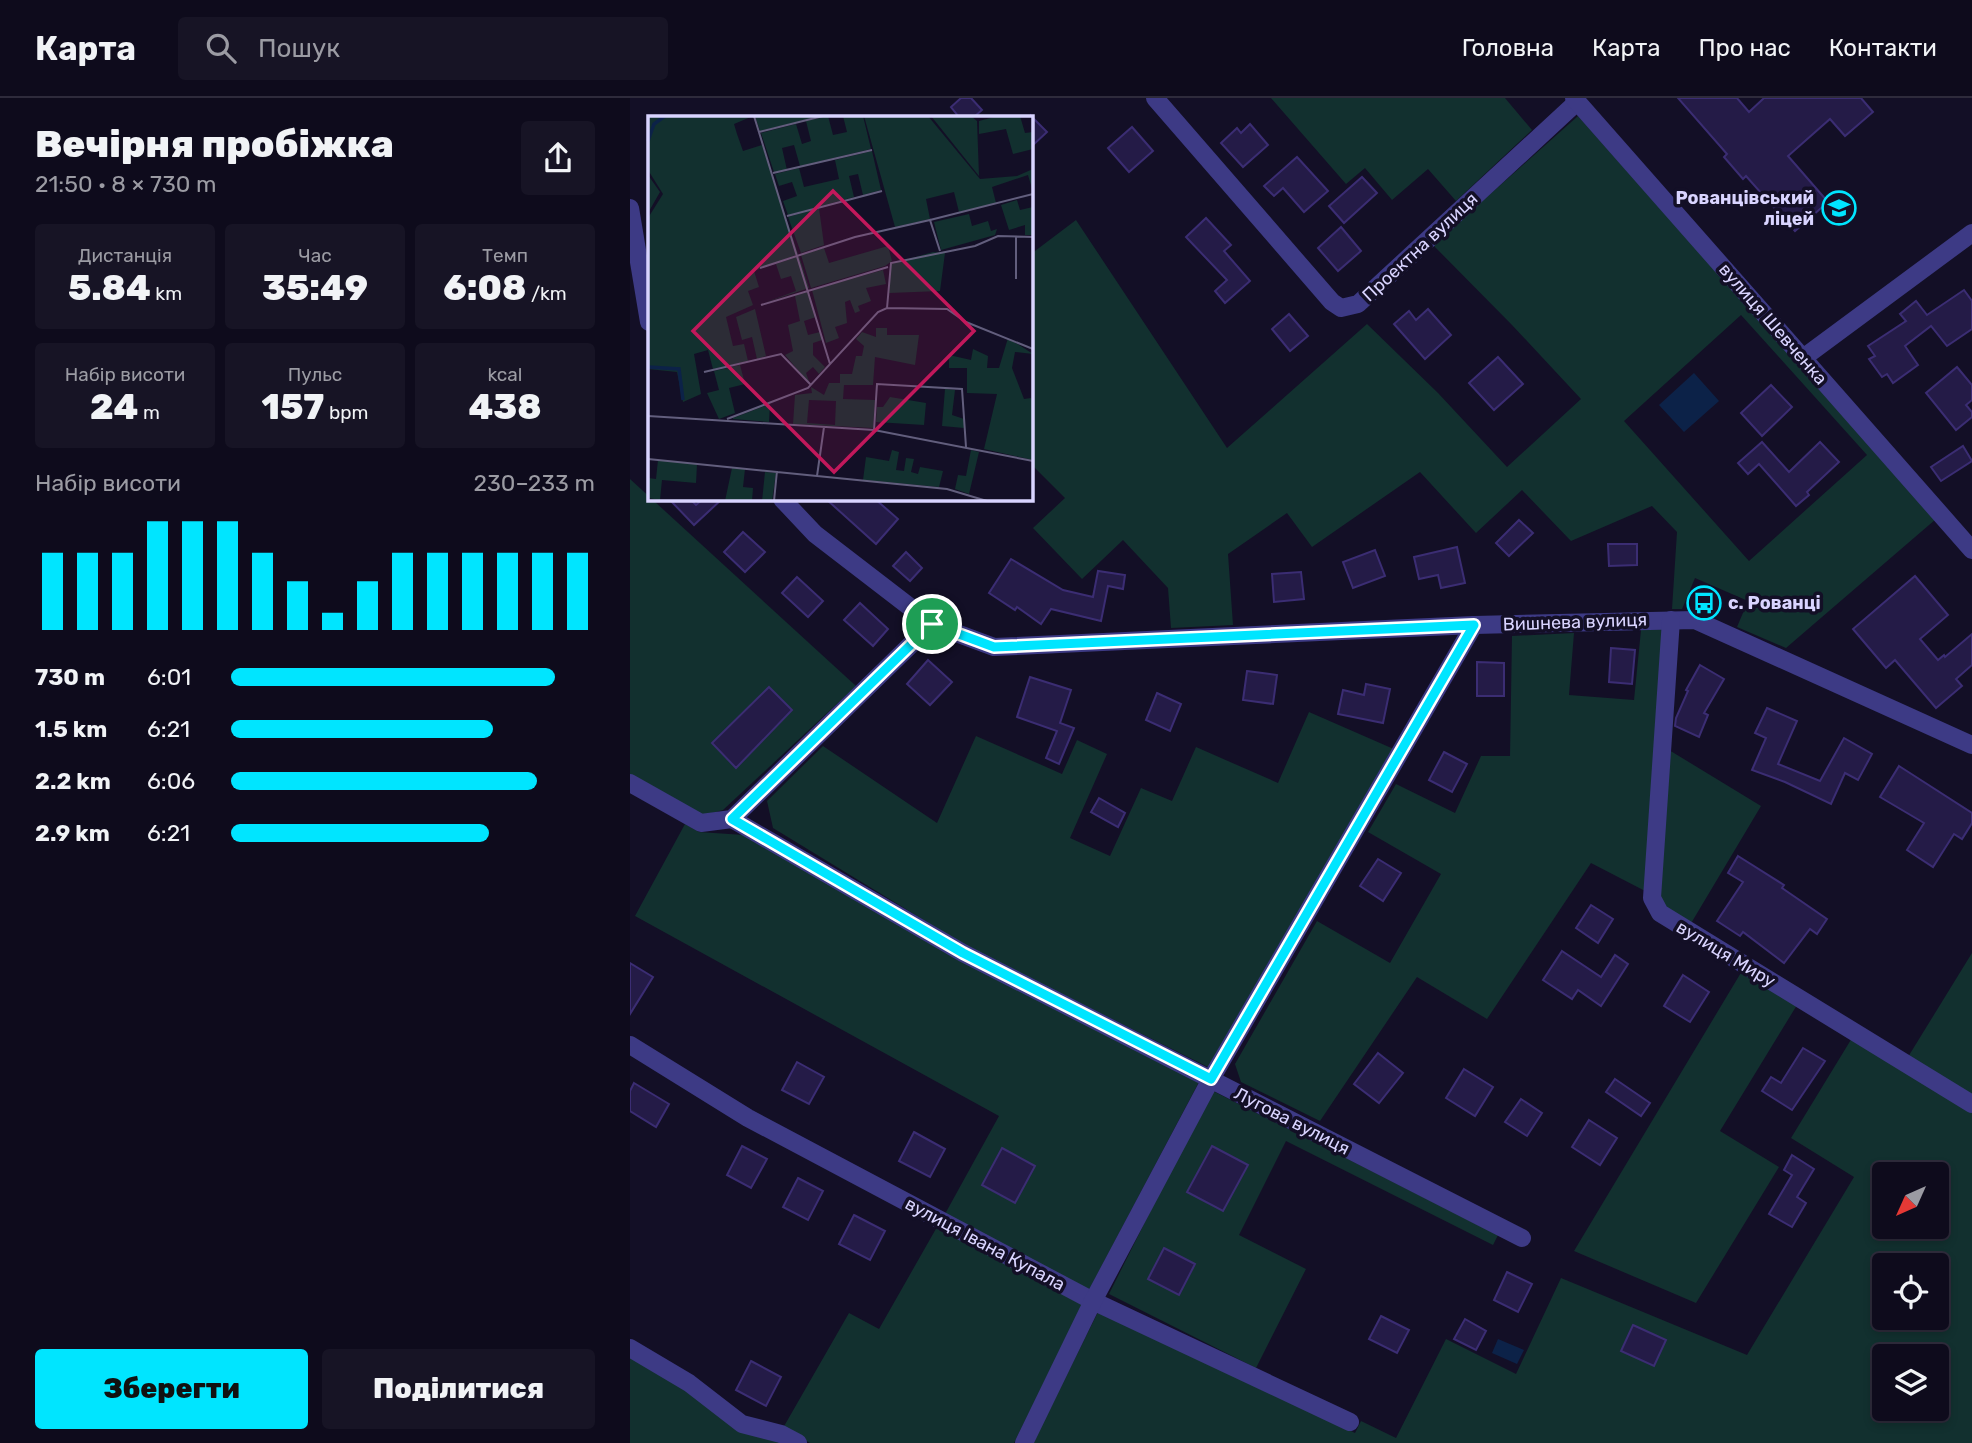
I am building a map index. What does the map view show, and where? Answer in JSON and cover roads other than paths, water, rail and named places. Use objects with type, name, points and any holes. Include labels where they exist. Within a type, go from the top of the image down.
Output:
[{"type":"street","name":"Проектна вулиця","points":[[1155,98],[1332,302],[1341,308],[1358,304],[1576,100]]},
{"type":"street","name":"вулиця Шевченка","points":[[1576,100],[1972,550]]},
{"type":"street","points":[[630,208],[648,317]]},
{"type":"street","points":[[1803,358],[1972,233]]},
{"type":"street","name":"Вишнева вулиця","points":[[783,500],[815,534],[932,624],[994,647],[1474,625],[1695,620],[1972,745]]},
{"type":"street","name":"вулиця Миру","points":[[1671,620],[1652,898],[1660,913],[1972,1104]]},
{"type":"street","points":[[630,783],[701,823],[732,819],[932,624]]},
{"type":"street","points":[[1024,1443],[1093,1301],[1211,1079],[1474,625]]},
{"type":"street","name":"Лугова вулиця","points":[[732,819],[963,953],[1522,1238]]},
{"type":"street","name":"вулиця Івана Купала","points":[[630,1045],[748,1118],[1093,1301],[1350,1422]]},
{"type":"street","points":[[630,1348],[689,1383],[742,1424],[781,1434],[798,1443]]},
{"type":"water","points":[[1694,373],[1719,401],[1684,432],[1659,405]]},
{"type":"water","points":[[1498,1339],[1524,1350],[1517,1364],[1492,1353]]},
{"type":"place","name":"Рованцівський ліцей","points":[[1839,208]]},
{"type":"place","name":"с. Рованці","points":[[1704,603]]}]
